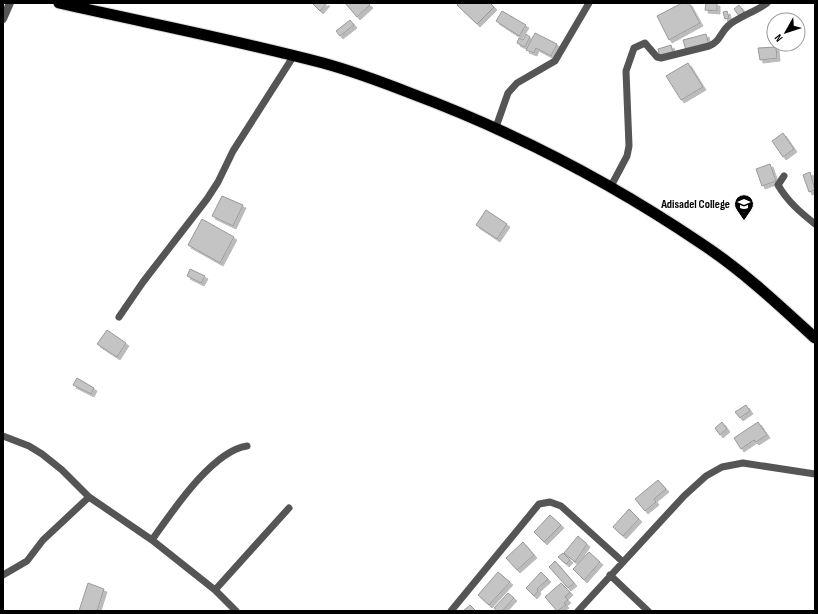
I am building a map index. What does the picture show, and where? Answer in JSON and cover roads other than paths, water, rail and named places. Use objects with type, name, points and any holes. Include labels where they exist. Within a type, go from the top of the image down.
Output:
[{"type":"highway","points":[[60,3],[228,40],[293,57],[323,63],[366,77],[496,127],[610,188],[703,244],[773,298],[815,338]]},
{"type":"street","points":[[3,20],[10,3]]},
{"type":"street","points":[[496,127],[508,93],[517,83],[555,61],[589,3]]},
{"type":"street","points":[[610,188],[627,156],[629,146],[626,71],[634,48],[645,43],[657,57],[661,58],[715,44],[728,26],[767,3]]},
{"type":"street","points":[[119,317],[143,282],[207,200],[234,151],[293,57]]},
{"type":"street","points":[[784,176],[778,185],[783,194],[793,207],[815,224]]},
{"type":"street","points":[[3,436],[29,446],[42,454],[62,470],[88,497],[152,540],[216,590],[236,611]]},
{"type":"street","points":[[152,540],[191,486],[236,448],[247,446]]},
{"type":"street","points":[[578,611],[684,496],[706,476],[722,467],[743,463],[815,474]]},
{"type":"street","points":[[3,575],[27,560],[44,540],[88,497]]},
{"type":"street","points":[[451,611],[539,504],[550,502],[561,506],[623,562]]},
{"type":"street","points":[[216,590],[289,508]]},
{"type":"street","points":[[610,575],[648,611]]},
{"type":"place","name":"Adisadel College","points":[[744,221]]}]
